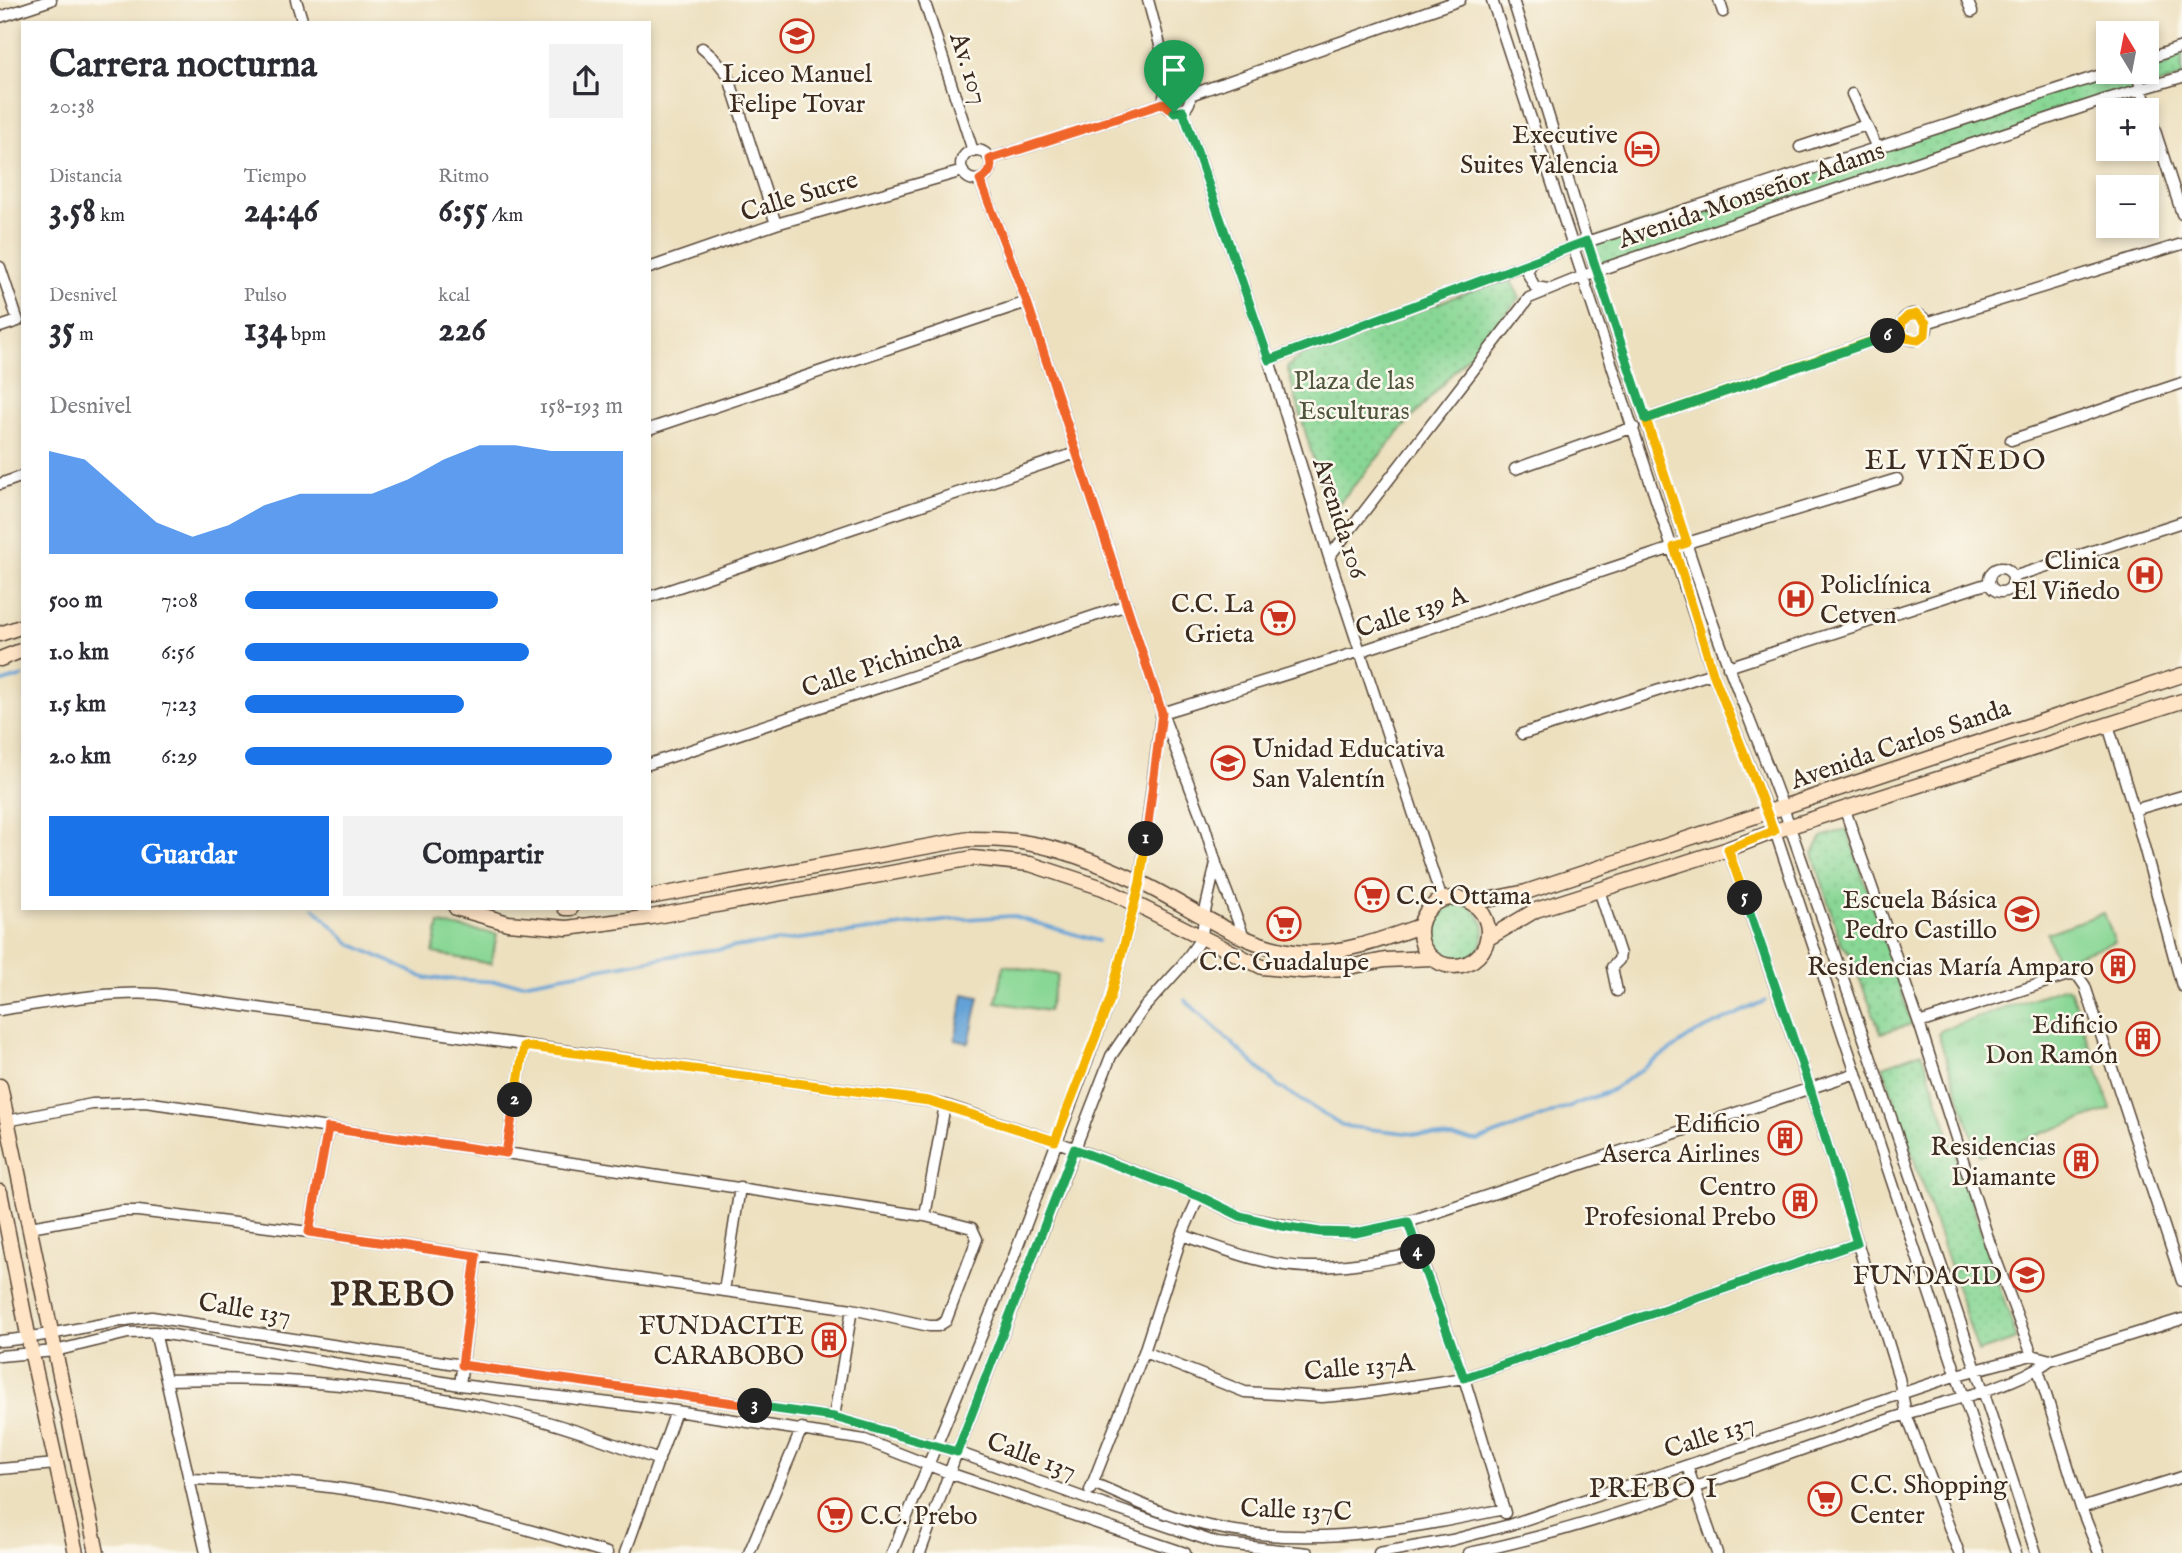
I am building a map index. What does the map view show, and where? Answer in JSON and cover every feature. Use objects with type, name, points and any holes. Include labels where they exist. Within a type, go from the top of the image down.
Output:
[{"type":"street","points":[[0,17],[51,0]]},
{"type":"street","points":[[296,0],[302,21]]},
{"type":"street","name":"Av. 107","points":[[924,0],[973,151]]},
{"type":"street","points":[[1148,0],[1171,86]]},
{"type":"street","points":[[1190,95],[1460,0]]},
{"type":"street","points":[[1492,0],[1674,547],[1713,673],[1775,811],[1790,827],[1983,1390],[2035,1553]]},
{"type":"street","points":[[1513,0],[1596,271],[1775,811],[1774,831],[2016,1553]]},
{"type":"street","points":[[1719,0],[1723,12]]},
{"type":"street","points":[[1968,0],[1972,12]]},
{"type":"street","points":[[2160,55],[2182,47]]},
{"type":"street","points":[[702,48],[728,75],[776,224]]},
{"type":"street","name":"Avenida Monseñor Adams","points":[[1269,360],[1587,241],[2096,77]]},
{"type":"street","name":"Avenida Monseñor Adams","points":[[1329,557],[1529,298],[1596,271],[1806,199],[2182,77]]},
{"type":"street","points":[[2141,84],[2182,214]]},
{"type":"street","points":[[1164,103],[1165,93],[1171,86],[1180,85],[1190,95]]},
{"type":"street","points":[[1852,94],[1877,148]]},
{"type":"street","points":[[1164,103],[1174,112],[1183,111],[1189,105],[1190,95]]},
{"type":"street","points":[[990,159],[1164,103]]},
{"type":"street","name":"Avenida 106","points":[[1183,111],[1269,360],[1329,557],[1442,900]]},
{"type":"street","points":[[1800,147],[1866,125]]},
{"type":"street","points":[[973,151],[983,152],[990,159],[989,174],[980,180],[970,179],[962,171],[964,156],[973,151]]},
{"type":"street","name":"Calle Sucre","points":[[651,267],[776,224],[962,171]]},
{"type":"street","points":[[980,180],[1027,302],[1162,713],[1244,937]]},
{"type":"street","points":[[1926,323],[2182,243]]},
{"type":"street","points":[[1533,261],[1527,272],[1530,281],[1535,287],[1548,289]]},
{"type":"street","points":[[0,267],[18,321],[0,327]]},
{"type":"street","points":[[651,428],[1027,302]]},
{"type":"street","points":[[1917,314],[1926,323],[1925,335],[1918,340],[1906,338],[1901,331],[1902,322],[1908,316],[1917,314]]},
{"type":"street","points":[[1646,419],[1901,331]]},
{"type":"street","points":[[2011,440],[2182,383]]},
{"type":"street","points":[[1515,470],[1634,427]]},
{"type":"street","points":[[651,596],[1076,453]]},
{"type":"street","points":[[0,484],[21,477]]},
{"type":"street","name":"Calle 139 A","points":[[1162,713],[1361,652],[1674,547],[1897,479]]},
{"type":"street","points":[[2013,578],[2182,522]]},
{"type":"street","points":[[1996,569],[2008,570],[2013,578],[2012,586],[2005,592],[1993,590],[1989,583],[1990,575],[1996,569]]},
{"type":"street","points":[[1728,667],[1989,583]]},
{"type":"street","name":"Calle Pichincha","points":[[651,763],[1126,605]]},
{"type":"street","points":[[0,634],[21,627]]},
{"type":"street","points":[[0,659],[21,651]]},
{"type":"street","points":[[1522,734],[1713,673]]},
{"type":"street","name":"Avenida Carlos Sanda","points":[[1472,903],[1512,897],[2182,676]]},
{"type":"street","name":"Avenida Carlos Sanda","points":[[1488,939],[1536,910],[2182,701]]},
{"type":"street","points":[[892,1553],[1013,1259],[1110,1000],[1140,882],[1162,713]]},
{"type":"street","points":[[2108,725],[2182,986]]},
{"type":"street","points":[[2134,810],[2182,796]]},
{"type":"street","points":[[1845,810],[1919,1023],[1990,1244],[2032,1355],[2050,1360]]},
{"type":"street","points":[[651,897],[969,839],[1027,842],[1059,850],[1140,882],[1265,947],[1305,953],[1335,951],[1355,948],[1420,926]]},
{"type":"street","points":[[916,848],[920,867]]},
{"type":"street","points":[[1728,849],[1810,1088],[1906,1414],[1959,1553]]},
{"type":"street","points":[[463,910],[509,923],[567,928],[651,917],[973,859],[1030,864],[1103,888],[1262,967],[1303,971],[1344,968],[1384,960],[1432,958]]},
{"type":"street","points":[[920,1553],[1111,1056],[1143,1009],[1180,968],[1202,937],[1216,863]]},
{"type":"street","points":[[1600,890],[1620,954],[1619,960],[1612,967],[1617,991]]},
{"type":"street","points":[[1463,899],[1472,903],[1487,922],[1488,939],[1476,958],[1461,965],[1446,965],[1432,958],[1423,947],[1420,926],[1428,910],[1442,900],[1463,899]]},
{"type":"street","points":[[1919,1023],[2068,975],[2078,976],[2085,986],[2182,1281]]},
{"type":"street","points":[[0,1010],[103,994],[157,994],[945,1105],[1055,1141],[1199,1196],[1240,1216],[1320,1232],[1355,1233],[1408,1222],[1857,1073]]},
{"type":"street","points":[[506,1153],[524,1046]]},
{"type":"street","points":[[0,1086],[97,1553]]},
{"type":"street","points":[[7,1121],[92,1104],[145,1102],[925,1216],[972,1228],[977,1239],[946,1321],[938,1326],[929,1326],[852,1309],[309,1232],[138,1211],[122,1211],[30,1227]]},
{"type":"street","points":[[925,1216],[945,1105]]},
{"type":"street","points":[[309,1232],[328,1128]]},
{"type":"street","points":[[724,1292],[740,1187]]},
{"type":"street","points":[[0,1192],[4,1231],[76,1553]]},
{"type":"street","name":"Calle 137","points":[[1087,1499],[1144,1352],[1181,1235],[1199,1196]]},
{"type":"street","points":[[1408,1222],[1464,1378],[1509,1525]]},
{"type":"street","points":[[1181,1235],[1262,1260],[1306,1267],[1385,1260],[1418,1253]]},
{"type":"street","name":"Calle 137A","points":[[1144,1352],[1245,1392],[1322,1397],[1464,1378],[1857,1243]]},
{"type":"street","points":[[460,1385],[476,1256]]},
{"type":"street","points":[[834,1417],[852,1309]]},
{"type":"street","name":"Calle 137","points":[[0,1342],[152,1317],[462,1365],[834,1417],[957,1452],[1216,1543],[1308,1553]]},
{"type":"street","points":[[1469,1553],[1534,1540],[1695,1488],[1983,1390],[2038,1369],[2050,1360],[2182,1319]]},
{"type":"street","points":[[155,1332],[206,1553]]},
{"type":"street","points":[[0,1356],[55,1352],[128,1333],[155,1332],[460,1385],[802,1428],[865,1440],[949,1473],[1185,1553]]},
{"type":"street","name":"Calle 137","points":[[1379,1553],[1452,1540],[1509,1525],[1957,1376],[2032,1355]]},
{"type":"street","points":[[2038,1369],[2081,1508],[2099,1553]]},
{"type":"street","points":[[167,1380],[231,1378],[307,1381],[409,1393],[503,1410],[659,1460]]},
{"type":"street","points":[[625,1553],[677,1411]]},
{"type":"street","points":[[749,1553],[802,1428]]},
{"type":"street","points":[[0,1469],[56,1464]]},
{"type":"street","points":[[1687,1466],[1717,1553]]},
{"type":"street","points":[[2081,1508],[2182,1477]]},
{"type":"street","points":[[190,1479],[312,1485],[387,1498],[514,1524],[607,1553]]},
{"type":"street","name":"Calle 137C","points":[[1093,1483],[1181,1519],[1245,1533],[1323,1537],[1409,1529],[1504,1508]]},
{"type":"street","points":[[1529,1553],[1534,1540]]},
{"type":"green space","points":[[2182,47],[2182,77],[2119,98],[2096,98],[2096,105],[1596,271],[1587,241],[2096,77],[2096,84],[2160,84],[2160,55]]},
{"type":"green space","name":"Plaza de las Esculturas","points":[[1509,277],[1520,298],[1329,515],[1287,367],[1303,354],[1336,340]]},
{"type":"green space","points":[[1847,829],[1912,1024],[1881,1033],[1850,954],[1841,944],[1813,853],[1822,837]]},
{"type":"green space","points":[[1454,902],[1471,907],[1479,915],[1484,932],[1479,949],[1471,957],[1454,962],[1437,957],[1429,949],[1424,932],[1429,915],[1437,907]]},
{"type":"green space","points":[[2104,913],[2115,942],[2057,962],[2047,933]]},
{"type":"green space","points":[[439,924],[497,934],[491,964],[433,953]]},
{"type":"green space","points":[[1004,965],[1058,975],[1048,1011],[996,1002]]},
{"type":"green space","points":[[2065,987],[2070,989],[2111,1109],[1979,1156],[1938,1034],[1942,1030]]},
{"type":"green space","points":[[1922,1052],[2017,1339],[1978,1352],[1883,1066]]},
{"type":"water","points":[[964,994],[979,997],[969,1043],[955,1040]]},
{"type":"waterway","points":[[0,683],[21,677]]},
{"type":"waterway","points":[[316,910],[351,944],[425,978],[522,983],[694,952],[951,920],[1012,916],[1098,941]]},
{"type":"waterway","points":[[1185,1000],[1277,1085],[1342,1126],[1478,1141],[1610,1091],[1694,1034],[1765,1001]]},
{"type":"place","name":"Liceo Manuel Felipe Tovar","points":[[797,36]]},
{"type":"place","name":"Executive Suites Valencia","points":[[1642,149]]},
{"type":"place","name":"Clinica El Viñedo","points":[[2145,575]]},
{"type":"place","name":"Policlínica Cetven","points":[[1796,599]]},
{"type":"place","name":"C.C. La Grieta","points":[[1278,618]]},
{"type":"place","name":"Unidad Educativa San Valentín","points":[[1228,763]]},
{"type":"place","name":"C.C. Ottama","points":[[1372,895]]},
{"type":"place","name":"Escuela Básica Pedro Castillo","points":[[2022,914]]},
{"type":"place","name":"C.C. Guadalupe","points":[[1284,924]]},
{"type":"place","name":"Residencias María Amparo","points":[[2118,966]]},
{"type":"place","name":"Edificio Don Ramón","points":[[2143,1039]]},
{"type":"place","name":"Edificio Aserca Airlines","points":[[1785,1138]]},
{"type":"place","name":"Residencias Diamante","points":[[2081,1161]]},
{"type":"place","name":"Centro Profesional Prebo","points":[[1800,1201]]},
{"type":"place","name":"FUNDACID","points":[[2027,1275]]},
{"type":"place","name":"FUNDACITE CARABOBO","points":[[829,1340]]},
{"type":"place","name":"C.C. Shopping Center","points":[[1825,1499]]},
{"type":"place","name":"C.C. Prebo","points":[[835,1515]]},
{"type":"district","name":"EL VIÑEDO","points":[[1956,459]]},
{"type":"district","name":"PREBO","points":[[393,1293]]},
{"type":"district","name":"PREBO I","points":[[1654,1487]]},
{"type":"route","points":[[1174,112],[1164,103],[990,159],[989,174],[980,180],[1027,302],[1162,713],[1140,882],[1110,1000],[1055,1141],[929,1101],[524,1046],[506,1153],[328,1128],[309,1232],[476,1256],[462,1365],[834,1417],[957,1452],[1074,1149],[1199,1196],[1240,1216],[1282,1226],[1320,1232],[1355,1233],[1408,1222],[1464,1378],[1857,1243],[1810,1088],[1728,849],[1774,831],[1713,673],[1674,547],[1687,543],[1646,419],[1816,361],[1901,331],[1904,318],[1912,314],[1924,319],[1927,327],[1925,335],[1918,340],[1906,338],[1901,331],[1646,419],[1587,241],[1269,360],[1183,111],[1174,112]]}]
